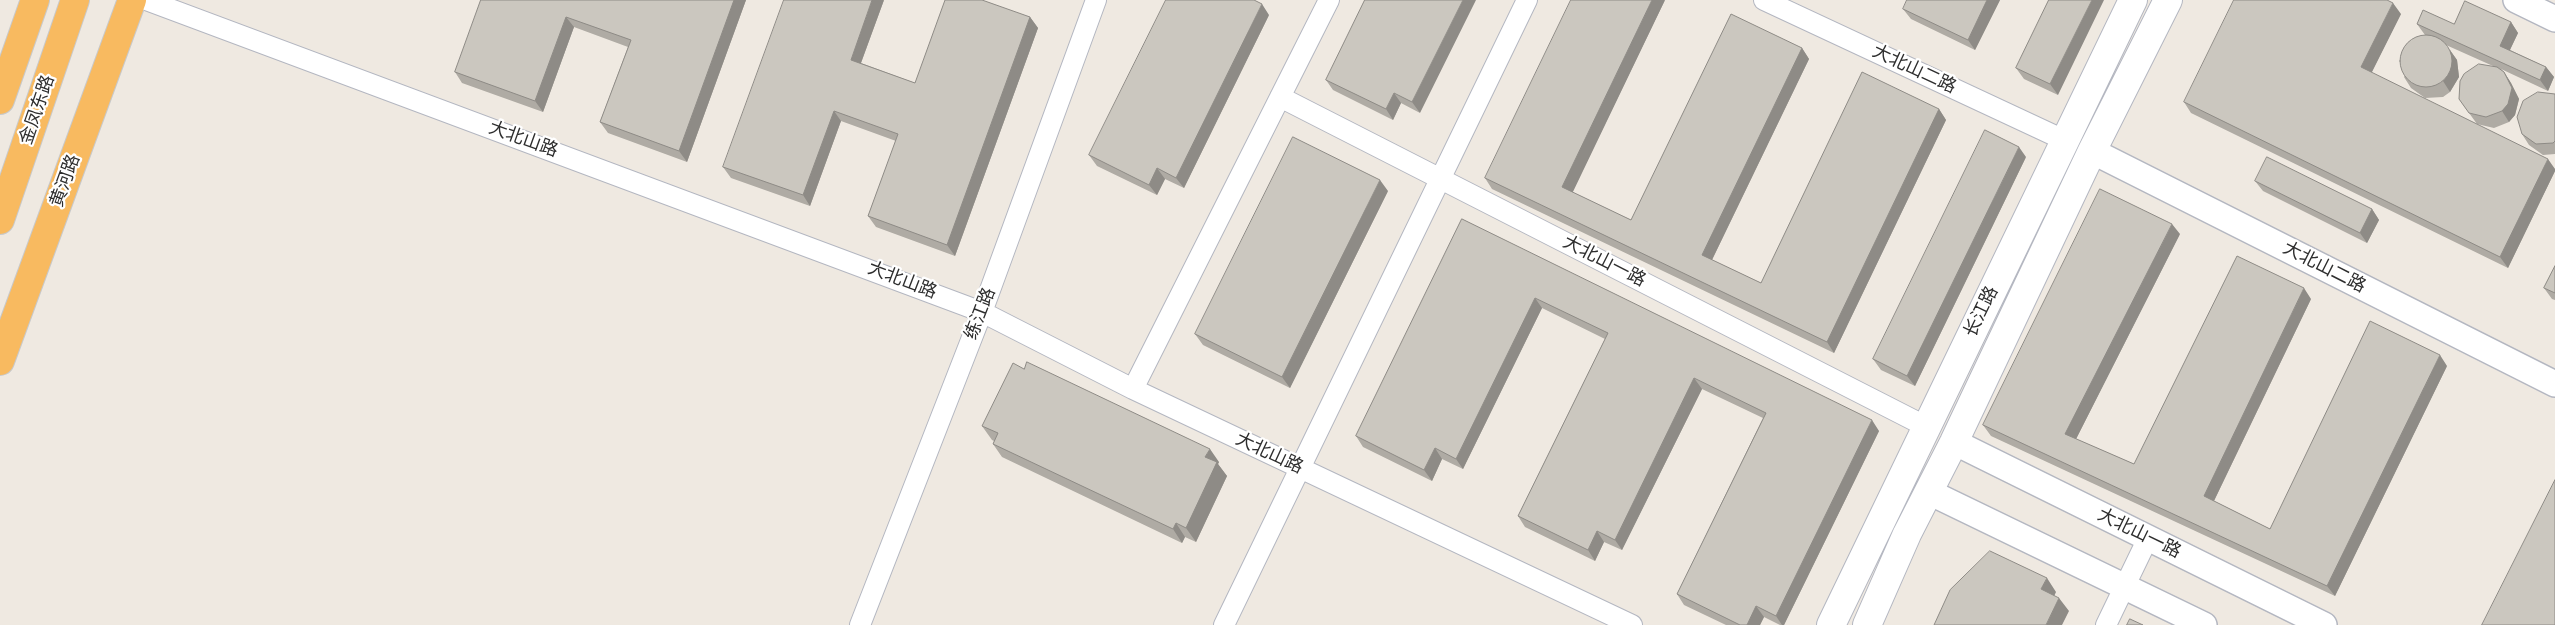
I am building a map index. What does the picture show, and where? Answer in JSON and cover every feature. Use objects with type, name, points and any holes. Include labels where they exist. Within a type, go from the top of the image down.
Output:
[{"type":"highway","points":[[0,100],[35,0]]},
{"type":"highway","name":"金凤东路","points":[[0,220],[75,0]]},
{"type":"highway","name":"黄河路","points":[[0,361],[132,0]]},
{"type":"main road","name":"长江路","points":[[1831,625],[2133,0]]},
{"type":"main road","name":"长江路","points":[[1867,625],[1906,534],[1954,442],[2092,151],[2168,0]]},
{"type":"street","name":"大北山路","points":[[146,0],[982,312],[1132,390],[1632,625]]},
{"type":"street","name":"练江路","points":[[860,625],[982,312],[1096,0]]},
{"type":"street","points":[[1132,390],[1329,0]]},
{"type":"street","points":[[1224,625],[1439,178],[1527,0]]},
{"type":"street","name":"大北山二路","points":[[1764,0],[2064,140]]},
{"type":"street","points":[[2516,0],[2555,19]]},
{"type":"street","name":"大北山一路","points":[[1280,97],[1927,427]]},
{"type":"street","name":"大北山二路","points":[[2092,151],[2555,384]]},
{"type":"street","name":"大北山一路","points":[[1954,442],[2324,625]]},
{"type":"street","points":[[1929,492],[2204,625]]},
{"type":"street","points":[[2106,625],[2148,538]]},
{"type":"building","points":[[481,0],[734,0],[679,151],[600,122],[631,40],[566,17],[535,101],[455,72]]},
{"type":"building","points":[[784,0],[872,0],[851,60],[915,83],[945,0],[982,0],[1030,17],[947,245],[868,216],[898,134],[834,111],[803,195],[723,167]]},
{"type":"building","points":[[1166,0],[1254,0],[1262,4],[1176,178],[1157,168],[1149,185],[1089,155]]},
{"type":"building","points":[[1365,0],[1463,0],[1412,102],[1394,93],[1386,109],[1326,80]]},
{"type":"building","points":[[1571,0],[1652,0],[1562,187],[1631,220],[1731,14],[1802,48],[1702,255],[1761,283],[1862,72],[1939,109],[1827,342],[1485,178]]},
{"type":"building","points":[[1907,0],[1987,0],[1968,40],[1903,9]]},
{"type":"building","points":[[2049,0],[2092,0],[2050,84],[2016,68]]},
{"type":"building","points":[[2234,0],[2387,0],[2393,3],[2361,67],[2548,159],[2500,257],[2184,102]]},
{"type":"building","points":[[2465,1],[2511,22],[2500,46],[2546,67],[2540,80],[2417,24],[2423,10],[2454,24]]},
{"type":"building","points":[[2426,35],[2440,39],[2448,47],[2452,61],[2448,75],[2440,83],[2426,87],[2412,83],[2404,75],[2400,61],[2404,47],[2412,39]]},
{"type":"building","points":[[2479,64],[2497,67],[2504,72],[2512,88],[2508,104],[2502,111],[2486,117],[2469,113],[2459,99],[2460,81],[2464,74]]},
{"type":"building","points":[[2538,92],[2555,94],[2555,141],[2553,143],[2536,144],[2522,134],[2517,117],[2523,101]]},
{"type":"building","points":[[1985,130],[2019,147],[1907,376],[1873,359]]},
{"type":"building","points":[[1293,137],[1380,180],[1282,377],[1195,334]]},
{"type":"building","points":[[2267,157],[2372,209],[2360,233],[2255,181]]},
{"type":"building","points":[[2100,189],[2172,224],[2065,434],[2134,464],[2237,256],[2304,288],[2204,496],[2270,529],[2370,321],[2440,355],[2327,586],[1983,425]]},
{"type":"building","points":[[1462,219],[1872,420],[1776,616],[1756,606],[1747,625],[1740,625],[1677,594],[1766,413],[1694,378],[1615,540],[1597,531],[1588,550],[1518,516],[1608,333],[1535,298],[1456,459],[1435,448],[1424,470],[1356,436]]},
{"type":"building","points":[[2555,266],[2555,293],[2544,288]]},
{"type":"building","points":[[1027,362],[1210,449],[1205,457],[1217,462],[1186,528],[1176,523],[1173,529],[993,444],[998,433],[982,426],[1013,363],[1024,369]]},
{"type":"building","points":[[2555,480],[2555,625],[2482,625]]},
{"type":"building","points":[[1990,551],[2047,578],[2041,589],[2059,598],[2046,625],[1934,625],[1950,590]]},
{"type":"building","points":[[2130,619],[2143,625],[2127,625]]}]
